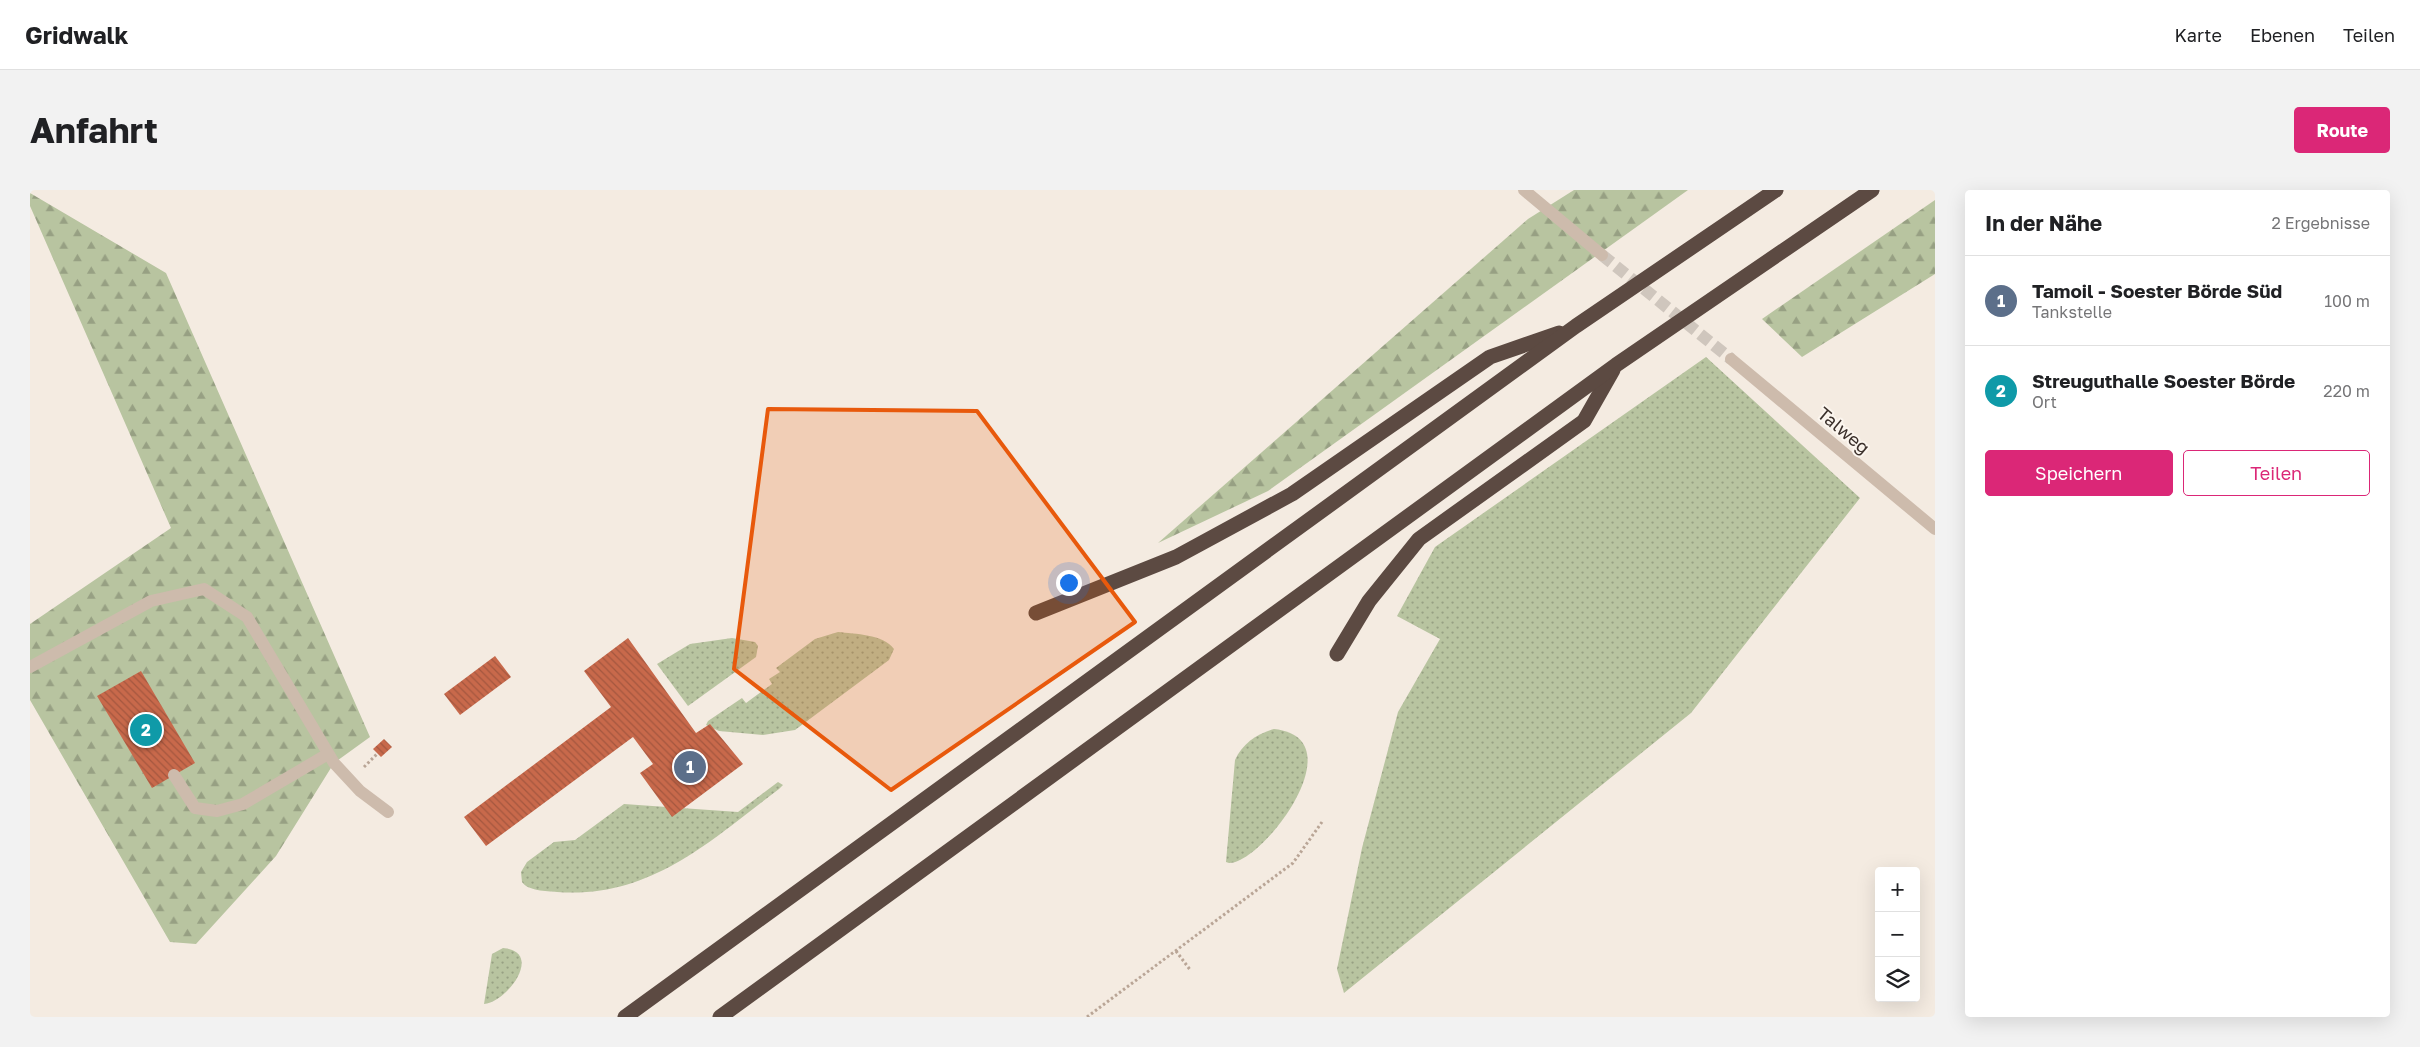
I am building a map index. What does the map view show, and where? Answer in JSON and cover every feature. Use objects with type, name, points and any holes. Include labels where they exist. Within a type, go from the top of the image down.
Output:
[{"type":"highway","points":[[625,1017],[1576,326],[1776,190]]},
{"type":"highway","points":[[720,1017],[1616,365],[1872,190]]},
{"type":"highway","points":[[1036,613],[1176,557],[1292,494],[1490,357],[1576,326]]},
{"type":"highway","points":[[1337,654],[1370,601],[1419,539],[1584,421],[1616,365]]},
{"type":"street","points":[[1524,190],[1602,255]]},
{"type":"street","name":"Talweg","points":[[1731,359],[1935,529]]},
{"type":"street","points":[[30,667],[151,601],[204,589],[247,617],[334,763],[360,791],[388,812]]},
{"type":"street","points":[[174,775],[195,808],[217,811],[243,804],[328,754]]},
{"type":"path","points":[[1087,1017],[1293,863],[1322,822]]},
{"type":"path","points":[[1176,951],[1191,971]]},
{"type":"highlighted area","points":[[768,409],[977,411],[1135,622],[891,790],[734,669]]},
{"type":"green space","points":[[1574,190],[1688,190],[1268,491],[1158,543],[1528,219]]},
{"type":"green space","points":[[30,193],[166,273],[370,737],[334,763],[276,856],[196,944],[170,942],[30,700],[30,624],[171,528],[30,206]]},
{"type":"green space","points":[[1935,200],[1935,274],[1802,357],[1762,319]]},
{"type":"green space","points":[[1706,357],[1860,498],[1691,713],[1344,993],[1337,969],[1362,848],[1398,712],[1440,639],[1397,616],[1435,547]]},
{"type":"green space","points":[[838,632],[860,634],[883,640],[894,649],[889,660],[795,730],[763,735],[719,731],[706,725],[708,721],[742,698],[746,703],[772,684],[769,679],[780,672],[776,668],[815,639]]},
{"type":"green space","points":[[732,638],[755,642],[758,646],[756,657],[688,706],[657,664],[690,644]]},
{"type":"green space","points":[[1274,729],[1298,737],[1307,754],[1305,776],[1295,800],[1280,823],[1262,844],[1244,858],[1229,863],[1226,862],[1235,760],[1251,740]]},
{"type":"green space","points":[[778,782],[783,785],[728,828],[677,863],[650,876],[621,886],[590,892],[543,891],[528,887],[522,882],[521,872],[527,862],[554,842],[575,840],[624,804],[738,812]]},
{"type":"green space","points":[[503,948],[515,952],[521,958],[518,977],[502,995],[484,1004],[492,954]]},
{"type":"building","points":[[628,638],[696,733],[710,724],[743,764],[672,817],[640,773],[653,764],[633,737],[486,846],[464,817],[611,707],[584,671]]},
{"type":"building","points":[[495,656],[511,677],[460,715],[444,694]]},
{"type":"building","points":[[141,671],[195,763],[152,788],[97,696]]},
{"type":"building","points":[[384,739],[392,747],[381,757],[373,749]]},
{"type":"tunnel","points":[[1602,255],[1731,359]]},
{"type":"place","name":"Streuguthalle Soester Börde","points":[[146,730]]},
{"type":"place","name":"Tamoil - Soester Börde Süd","points":[[690,767]]}]
